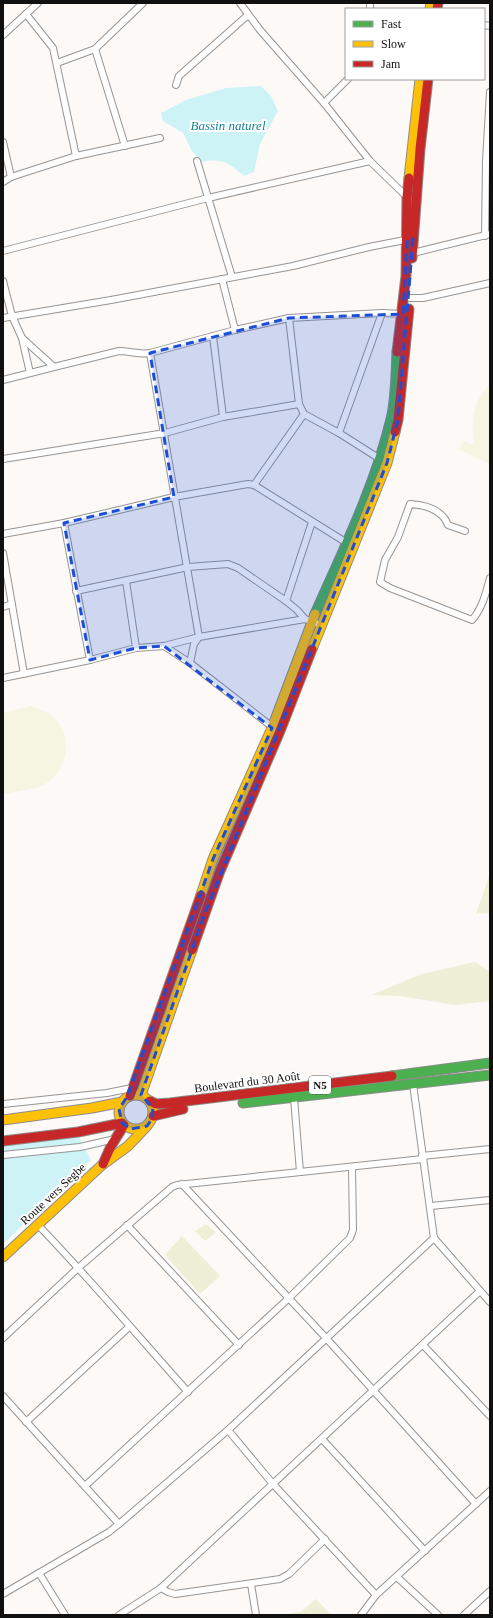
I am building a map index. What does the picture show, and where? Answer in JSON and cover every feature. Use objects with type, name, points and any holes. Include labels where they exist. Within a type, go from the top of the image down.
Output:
[{"type":"main road","points":[[141,1096],[220,871],[276,730],[321,625],[387,463],[398,420],[410,298],[413,253],[410,239],[407,198],[420,80]]},
{"type":"main road","points":[[150,1101],[153,1108],[153,1116],[147,1126],[137,1130],[131,1129],[123,1124],[118,1112],[122,1102],[131,1092],[213,859],[276,730],[308,620],[347,542],[380,459],[392,417],[398,342],[403,314],[428,80]]},
{"type":"main road","name":"Boulevard du 30 Août","points":[[150,1101],[156,1104],[178,1102],[351,1082],[490,1063]]},
{"type":"main road","name":"Boulevard du 30 Août","points":[[153,1116],[182,1109],[294,1098],[490,1075]]},
{"type":"main road","name":"N5","points":[[131,1092],[150,1101]]},
{"type":"main road","points":[[3,1120],[92,1108],[122,1102]]},
{"type":"main road","points":[[3,1141],[71,1133],[123,1124]]},
{"type":"main road","name":"Route vers Segbe","points":[[102,1165],[123,1124]]},
{"type":"main road","name":"Route vers Segbe","points":[[3,1257],[102,1165],[128,1146],[147,1126]]},
{"type":"street","points":[[3,35],[38,3]]},
{"type":"street","points":[[57,63],[95,49],[143,3]]},
{"type":"street","points":[[240,3],[248,15],[324,103],[370,161],[407,198]]},
{"type":"street","points":[[26,14],[52,48],[57,63],[76,156]]},
{"type":"street","points":[[176,85],[179,76],[248,15]]},
{"type":"street","points":[[95,49],[125,146]]},
{"type":"street","points":[[324,103],[347,80]]},
{"type":"street","points":[[413,253],[488,235],[490,92]]},
{"type":"street","points":[[3,182],[11,177],[76,156],[160,138]]},
{"type":"street","points":[[3,142],[11,177]]},
{"type":"street","points":[[197,161],[232,277]]},
{"type":"street","points":[[3,251],[208,198],[370,161]]},
{"type":"street","points":[[3,318],[111,300],[293,266],[369,246],[410,239]]},
{"type":"street","points":[[222,279],[235,330]]},
{"type":"street","points":[[3,281],[12,316],[22,338],[30,373]]},
{"type":"street","points":[[410,298],[423,298],[490,283]]},
{"type":"street","points":[[339,433],[382,313]]},
{"type":"street","points":[[3,380],[119,351],[129,351],[143,354],[150,353],[235,330],[289,318],[382,313],[403,314]]},
{"type":"street","points":[[289,318],[299,404],[304,414],[339,433],[380,459]]},
{"type":"street","points":[[213,336],[223,417]]},
{"type":"street","points":[[22,338],[54,367]]},
{"type":"street","points":[[150,353],[199,637],[194,644],[190,663]]},
{"type":"street","points":[[3,459],[165,433],[223,417],[299,404]]},
{"type":"street","points":[[254,485],[304,414]]},
{"type":"street","points":[[3,534],[64,523],[174,496],[248,484],[254,485],[312,522],[347,542]]},
{"type":"street","points":[[465,531],[448,526],[446,519],[438,511],[424,505],[410,504],[398,537],[384,560],[380,582],[390,588],[472,620],[476,616],[485,595],[490,578]]},
{"type":"street","points":[[286,601],[312,522]]},
{"type":"street","points":[[64,523],[90,660]]},
{"type":"street","points":[[3,553],[24,674]]},
{"type":"street","points":[[76,590],[126,581],[188,567],[233,565],[286,601],[308,620],[321,625]]},
{"type":"street","points":[[126,581],[136,648]]},
{"type":"street","points":[[3,607],[12,604]]},
{"type":"street","points":[[3,678],[90,660],[136,648],[164,646],[199,637],[308,620]]},
{"type":"street","points":[[164,646],[190,663],[276,730]]},
{"type":"street","points":[[413,1084],[422,1158],[431,1206],[434,1238],[490,1302]]},
{"type":"street","points":[[3,1104],[131,1092]]},
{"type":"street","points":[[294,1098],[300,1172]]},
{"type":"street","points":[[3,1154],[80,1147],[115,1140]]},
{"type":"street","points":[[3,1338],[78,1268],[172,1187],[182,1184],[352,1167],[490,1150]]},
{"type":"street","points":[[85,1486],[239,1345],[350,1238],[352,1234],[352,1167]]},
{"type":"street","points":[[182,1184],[326,1338],[476,1504]]},
{"type":"street","points":[[431,1206],[490,1200]]},
{"type":"street","points":[[38,1226],[78,1268],[188,1392]]},
{"type":"street","points":[[127,1226],[239,1345]]},
{"type":"street","points":[[3,1594],[119,1524],[228,1430],[434,1238]]},
{"type":"street","points":[[118,1615],[162,1588],[424,1345],[480,1291]]},
{"type":"street","points":[[26,1422],[129,1327]]},
{"type":"street","points":[[424,1345],[490,1416]]},
{"type":"street","points":[[3,1396],[119,1524]]},
{"type":"street","points":[[228,1430],[273,1484],[376,1595]]},
{"type":"street","points":[[322,1439],[425,1551]]},
{"type":"street","points":[[361,1615],[376,1595],[490,1491]]},
{"type":"street","points":[[162,1588],[175,1594],[285,1578],[325,1540]]},
{"type":"street","points":[[39,1573],[65,1615]]},
{"type":"street","points":[[397,1576],[438,1615]]},
{"type":"street","points":[[251,1584],[256,1615]]},
{"type":"street","points":[[464,1615],[490,1591]]},
{"type":"highlighted area","points":[[413,239],[398,420],[387,463],[204,916],[141,1095],[153,1108],[152,1119],[147,1126],[131,1129],[122,1123],[119,1109],[127,1097],[213,859],[272,728],[164,646],[136,648],[90,660],[64,523],[174,497],[150,353],[289,318],[403,314],[407,240]]},
{"type":"green space","points":[[490,385],[490,464],[460,450],[463,441],[474,445],[473,421],[476,405],[479,398]]},
{"type":"green space","points":[[31,706],[48,713],[60,724],[66,742],[66,752],[59,770],[53,778],[45,784],[31,789],[3,794],[3,713]]},
{"type":"green space","points":[[490,874],[490,913],[476,914]]},
{"type":"green space","points":[[475,962],[490,972],[490,1001],[455,1005],[400,996],[371,995],[422,974]]},
{"type":"green space","points":[[206,1224],[216,1232],[205,1241],[195,1231]]},
{"type":"green space","points":[[182,1236],[220,1276],[200,1294],[165,1255]]},
{"type":"green space","points":[[316,1599],[331,1615],[278,1615],[301,1612]]},
{"type":"water","name":"Bassin naturel","points":[[261,86],[271,96],[278,111],[260,144],[254,172],[244,176],[229,164],[224,162],[201,162],[192,151],[183,133],[163,121],[161,113],[186,100],[226,88]]},
{"type":"water","points":[[77,1133],[91,1160],[3,1244],[3,1142]]},
{"type":"traffic: fast","points":[[315,614],[358,518],[384,444],[394,403],[397,352]]},
{"type":"traffic: fast","points":[[392,1076],[490,1063]]},
{"type":"traffic: fast","points":[[243,1103],[490,1075]]},
{"type":"traffic: slow","points":[[430,8],[431,3]]},
{"type":"traffic: slow","points":[[409,178],[420,80]]},
{"type":"traffic: slow","points":[[312,649],[387,463],[395,432]]},
{"type":"traffic: slow","points":[[201,895],[213,859],[272,728],[315,614]]},
{"type":"traffic: slow","points":[[141,1095],[192,950]]},
{"type":"traffic: slow","points":[[133,1095],[139,1095],[143,1096],[150,1102],[153,1112],[152,1119],[146,1126],[139,1129],[133,1129],[129,1128],[122,1122],[119,1115],[119,1109],[120,1105],[126,1098],[133,1095]]},
{"type":"traffic: slow","points":[[3,1120],[92,1108],[122,1102]]},
{"type":"traffic: slow","points":[[3,1257],[102,1165],[128,1146],[147,1126]]},
{"type":"traffic: jam","points":[[437,8],[438,3]]},
{"type":"traffic: jam","points":[[412,258],[420,149],[428,80]]},
{"type":"traffic: jam","points":[[397,352],[406,276],[407,197],[409,178]]},
{"type":"traffic: jam","points":[[395,432],[398,420],[409,309]]},
{"type":"traffic: jam","points":[[192,950],[220,871],[280,731],[312,649]]},
{"type":"traffic: jam","points":[[130,1096],[201,895]]},
{"type":"traffic: jam","points":[[150,1101],[156,1104],[170,1103],[392,1076]]},
{"type":"traffic: jam","points":[[153,1116],[183,1109]]},
{"type":"traffic: jam","points":[[3,1141],[78,1132],[122,1123]]},
{"type":"traffic: jam","points":[[103,1164],[111,1146],[124,1125]]}]
